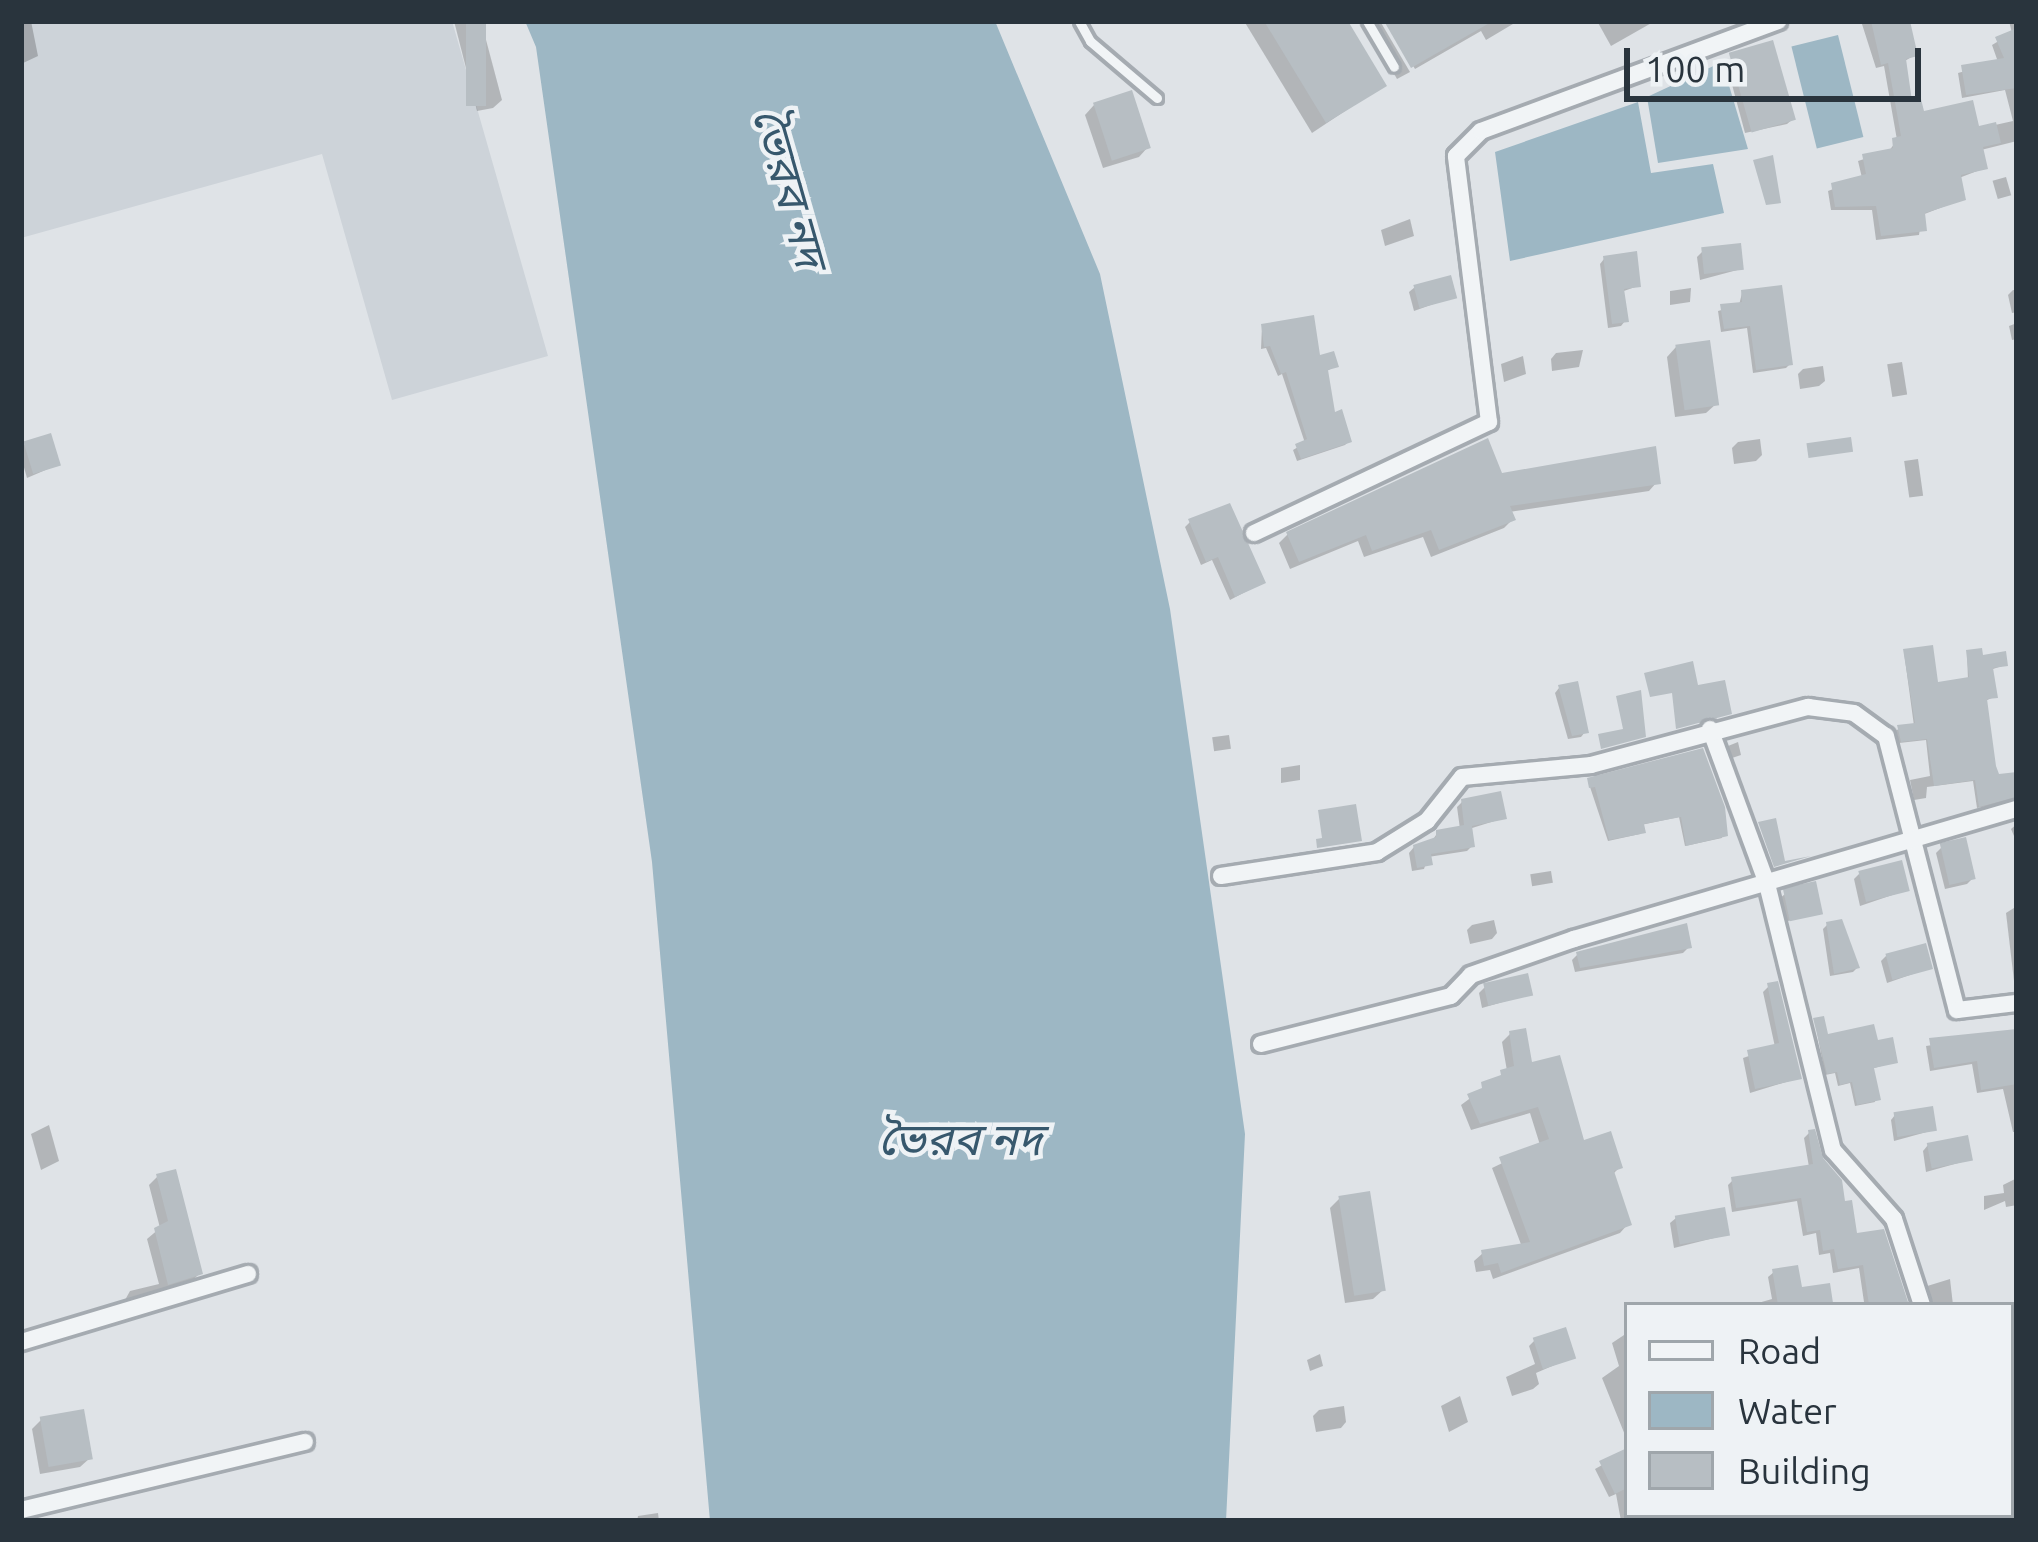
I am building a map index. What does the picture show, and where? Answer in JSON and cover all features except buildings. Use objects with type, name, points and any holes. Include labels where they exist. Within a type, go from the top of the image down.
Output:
[{"type":"street","points":[[1253,533],[1490,422],[1456,156],[1481,131],[1778,21]]},
{"type":"street","points":[[1221,876],[1377,851],[1427,821],[1462,777],[1592,765],[1710,729],[1808,707],[1854,713],[1886,736],[1957,1010],[2017,1003]]},
{"type":"street","points":[[1710,729],[1767,884],[1833,1150],[1894,1220],[1921,1302]]},
{"type":"street","points":[[1261,1044],[1451,996],[1471,975],[1574,939],[2017,809]]},
{"type":"street","points":[[21,1342],[248,1274]]},
{"type":"street","points":[[21,1510],[305,1442]]},
{"type":"lane","points":[[1079,21],[1090,41],[1157,98]]},
{"type":"lane","points":[[1367,21],[1394,67]]},
{"type":"shaded area","points":[[21,21],[452,21],[548,356],[392,400],[322,154],[21,238]]},
{"type":"water","name":"ভৈরব নদ","points":[[525,21],[995,21],[1100,274],[1170,609],[1245,1134],[1226,1521],[710,1521],[652,862],[536,47]]},
{"type":"water","points":[[1838,35],[1863,137],[1817,148],[1791,47]]},
{"type":"water","points":[[1722,62],[1748,149],[1658,163],[1647,97]]},
{"type":"water","points":[[1638,102],[1651,173],[1713,164],[1724,213],[1510,261],[1495,152]]}]
